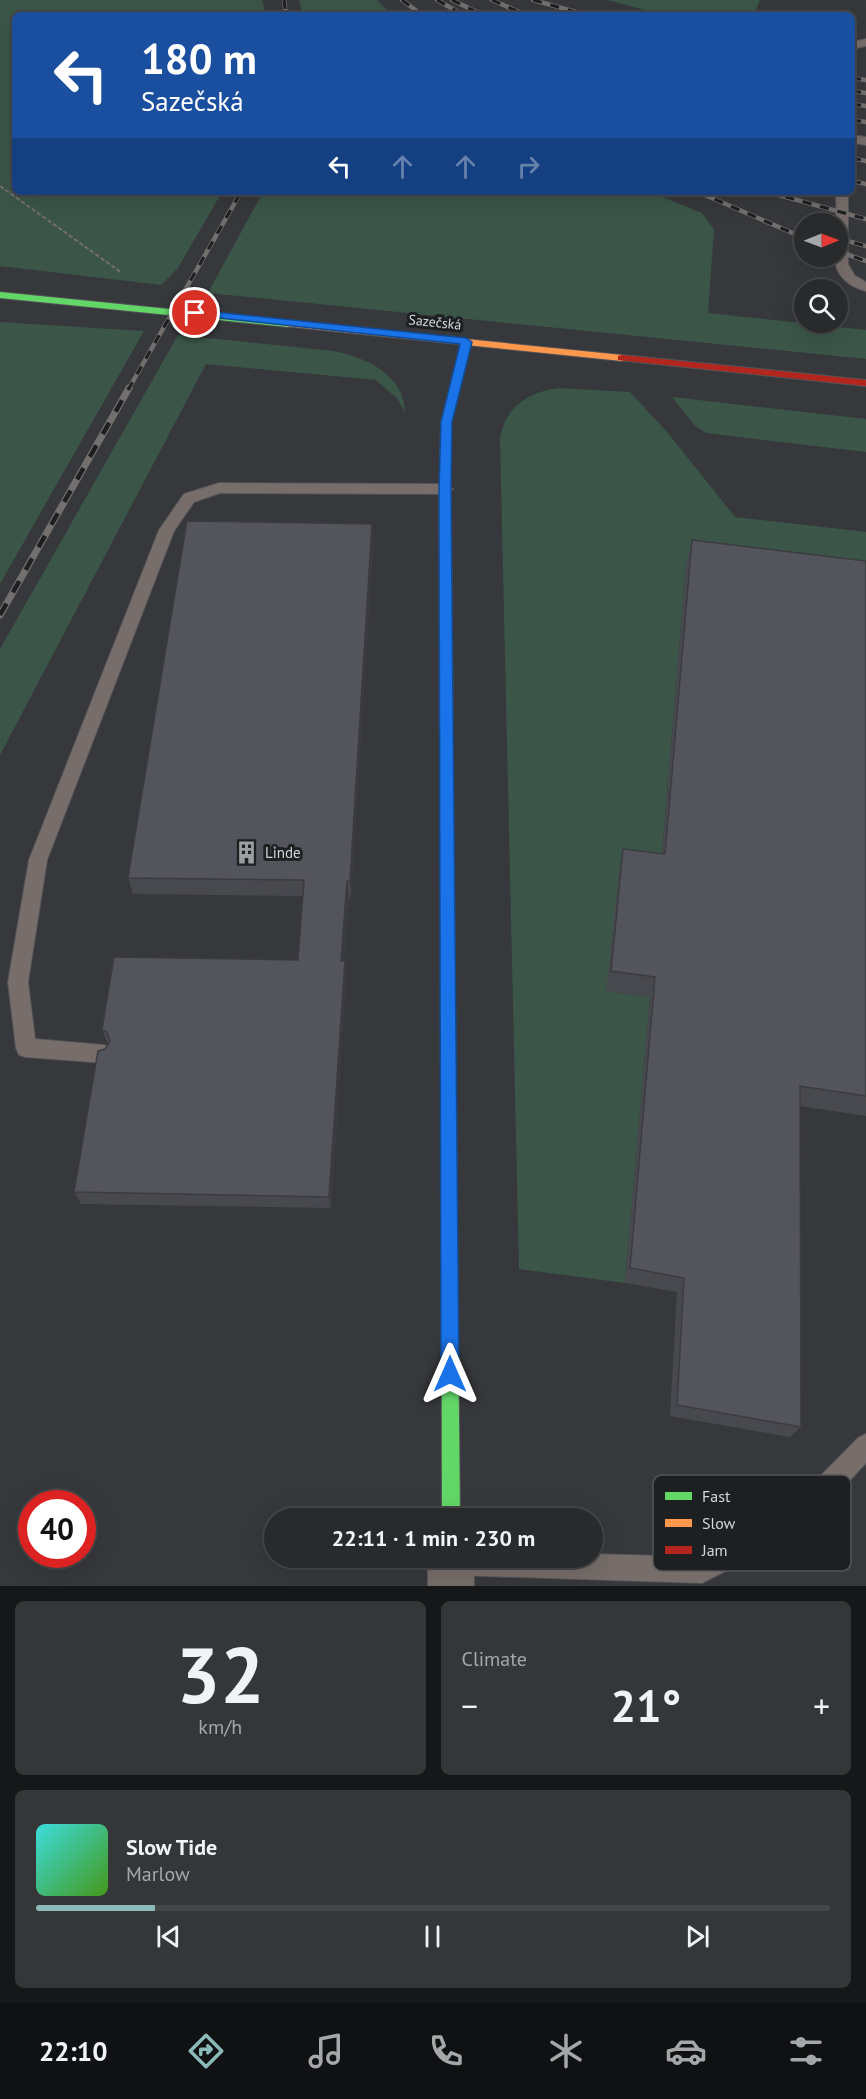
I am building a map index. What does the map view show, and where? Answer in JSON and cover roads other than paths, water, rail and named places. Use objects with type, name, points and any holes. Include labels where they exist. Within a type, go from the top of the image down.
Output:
[{"type":"street","name":"Sazečská","points":[[0,295],[866,383]]},
{"type":"street","points":[[451,1508],[445,489],[446,422],[466,342]]},
{"type":"lane","points":[[842,195],[841,264],[845,274],[866,287]]},
{"type":"lane","points":[[104,1054],[26,1048],[18,982],[38,860],[167,530],[189,498],[219,488],[445,489]]},
{"type":"lane","points":[[838,1475],[866,1446]]},
{"type":"lane","points":[[451,1569],[653,1570]]},
{"type":"railway","points":[[284,0],[286,12]]},
{"type":"railway","points":[[402,0],[418,12]]},
{"type":"railway","points":[[437,0],[458,12]]},
{"type":"railway","points":[[452,0],[477,12]]},
{"type":"railway","points":[[492,0],[519,12]]},
{"type":"railway","points":[[533,0],[576,12]]},
{"type":"railway","points":[[855,78],[866,80]]},
{"type":"railway","points":[[855,91],[866,93]]},
{"type":"railway","points":[[855,104],[866,106]]},
{"type":"railway","points":[[855,120],[866,122]]},
{"type":"railway","points":[[855,159],[866,161]]},
{"type":"railway","points":[[855,182],[866,184]]},
{"type":"railway","points":[[128,390],[239,195]]},
{"type":"railway","points":[[705,195],[794,234]]},
{"type":"railway","points":[[779,195],[866,219]]},
{"type":"railway","points":[[848,241],[866,246]]},
{"type":"railway","points":[[848,255],[866,261]]},
{"type":"railway","points":[[0,615],[129,388]]},
{"type":"place","name":"Linde","points":[[247,852]]}]
